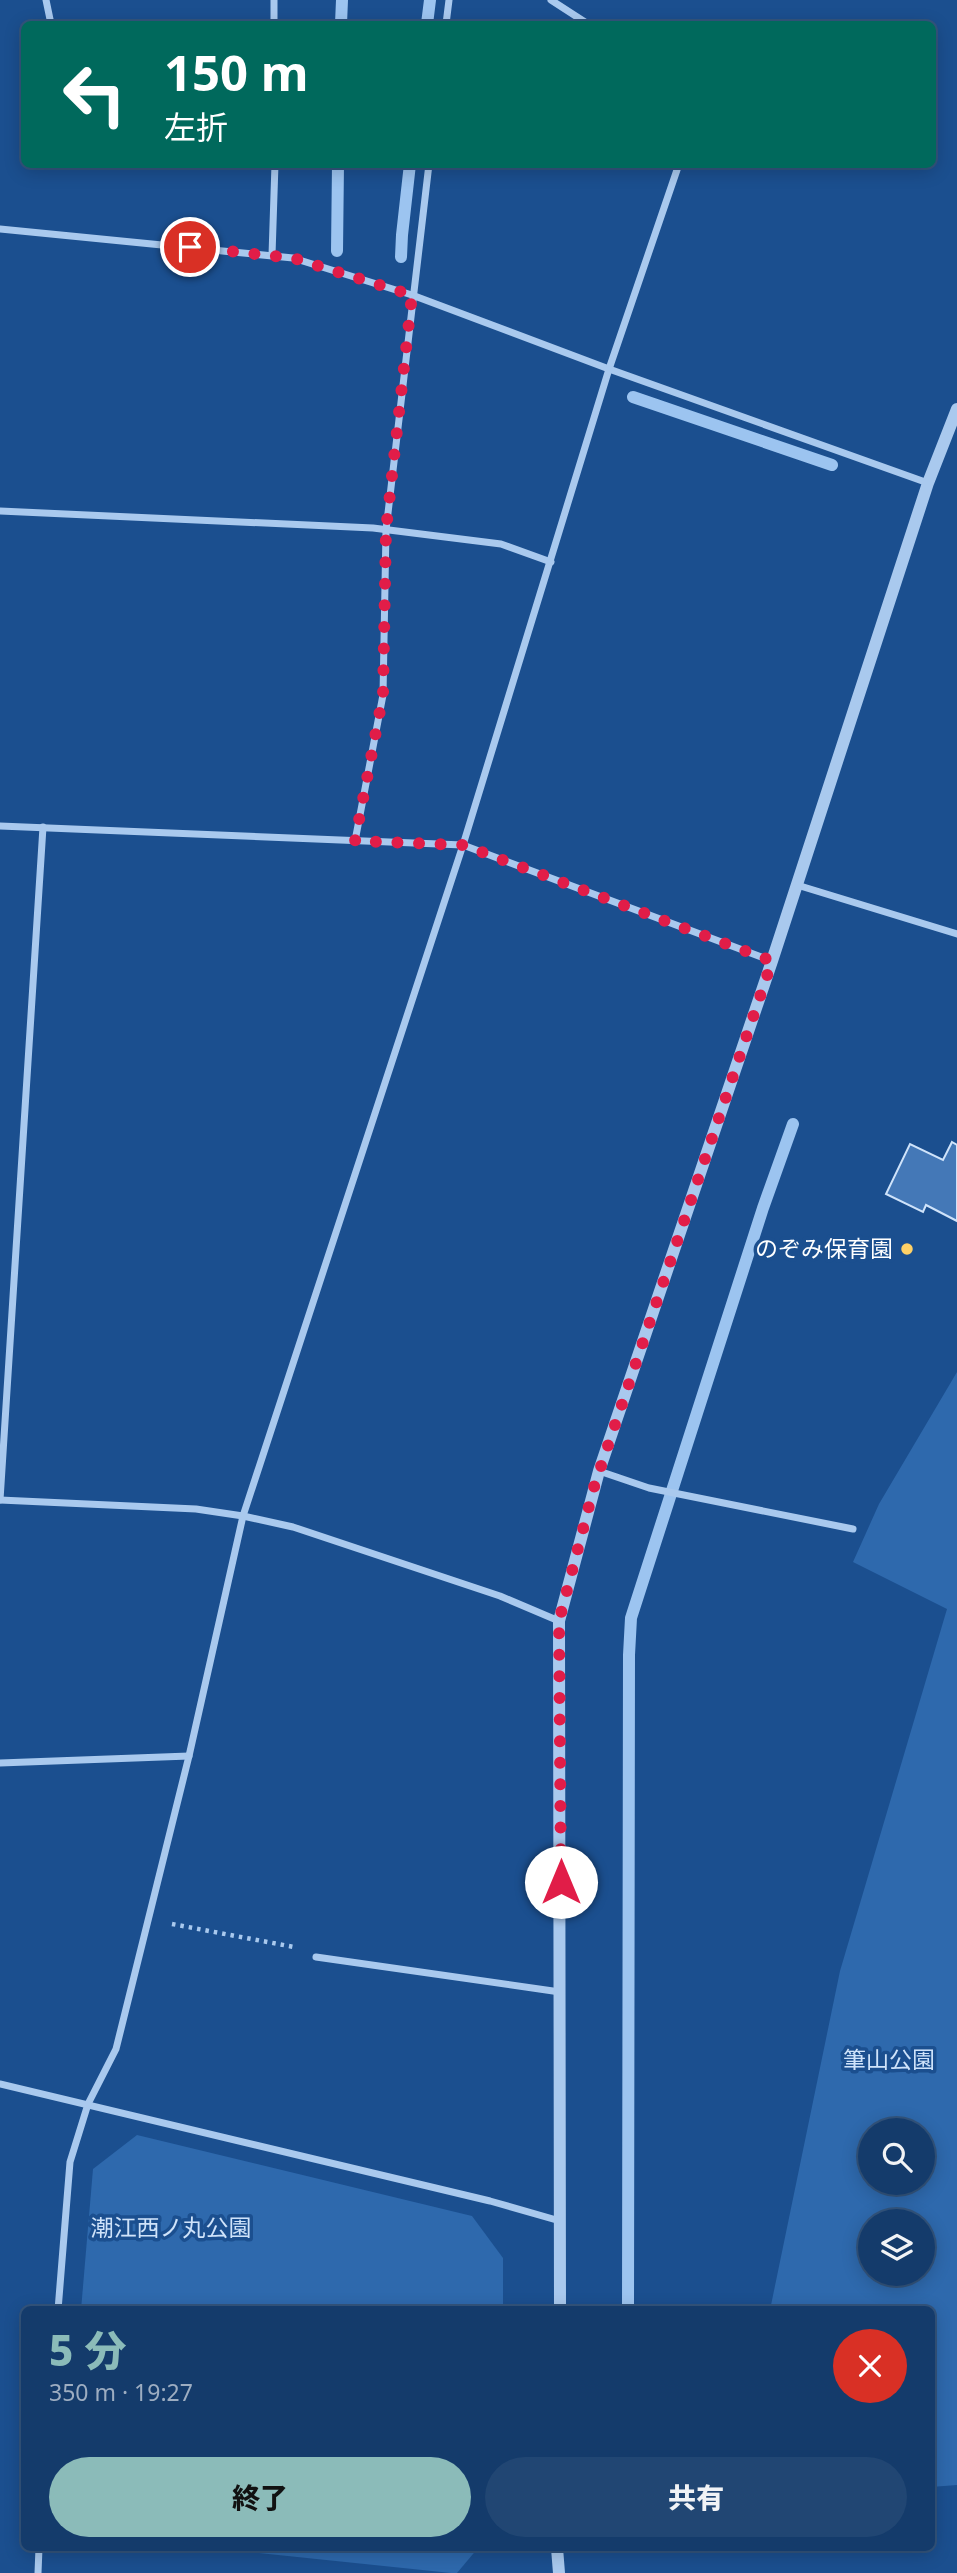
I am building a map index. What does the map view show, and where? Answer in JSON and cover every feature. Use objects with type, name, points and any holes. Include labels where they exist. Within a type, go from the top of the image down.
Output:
[{"type":"street","points":[[46,0],[50,21]]},
{"type":"street","points":[[274,0],[274,21]]},
{"type":"street","points":[[446,21],[449,0]]},
{"type":"street","points":[[551,0],[583,21]]},
{"type":"street","points":[[272,255],[275,168]]},
{"type":"street","points":[[355,841],[383,695],[386,530],[428,168]]},
{"type":"street","points":[[58,2306],[70,2162],[88,2104],[116,2049],[189,1756],[243,1516],[463,845],[609,369],[678,168]]},
{"type":"street","points":[[0,229],[293,258],[412,295],[928,484]]},
{"type":"street","points":[[560,2306],[559,1621],[599,1471],[772,961],[928,484],[957,408]]},
{"type":"street","points":[[0,511],[386,530],[501,544],[551,562]]},
{"type":"street","points":[[0,826],[463,845],[772,961]]},
{"type":"street","points":[[43,827],[0,1500],[196,1509],[243,1516],[319,1535],[500,1596],[559,1621]]},
{"type":"street","points":[[797,885],[957,934]]},
{"type":"street","points":[[599,1471],[649,1488],[853,1529]]},
{"type":"street","points":[[0,1763],[189,1756]]},
{"type":"street","points":[[316,1957],[561,1992]]},
{"type":"street","points":[[0,2084],[490,2201],[561,2221]]},
{"type":"street","points":[[38,2573],[39,2551]]},
{"type":"street","points":[[558,2551],[559,2573]]},
{"type":"path","points":[[147,1919],[309,1950],[316,1957]]},
{"type":"green space","name":"筆山公園","points":[[957,1372],[957,2485],[935,2487],[935,2306],[771,2306],[840,1971],[947,1609],[853,1562],[879,1504]]},
{"type":"green space","name":"潮江西ノ丸公園","points":[[137,2135],[472,2216],[503,2258],[503,2306],[81,2306],[93,2169]]},
{"type":"green space","points":[[239,2551],[475,2551],[457,2573]]},
{"type":"building","points":[[952,1142],[957,1145],[957,1221],[926,1205],[923,1212],[886,1194],[910,1144],[943,1160]]},
{"type":"waterway","points":[[341,21],[342,0]]},
{"type":"waterway","points":[[427,21],[430,0]]},
{"type":"waterway","points":[[337,251],[338,168]]},
{"type":"waterway","points":[[401,257],[410,168]]},
{"type":"waterway","points":[[633,397],[832,465]]},
{"type":"waterway","points":[[628,2306],[631,1618],[763,1208],[793,1124]]},
{"type":"place","name":"のぞみ保育園","points":[[907,1249]]},
{"type":"route","points":[[190,247],[293,258],[412,295],[386,530],[383,695],[355,841],[463,845],[772,961],[594,1487],[559,1621],[561,1882]]}]
